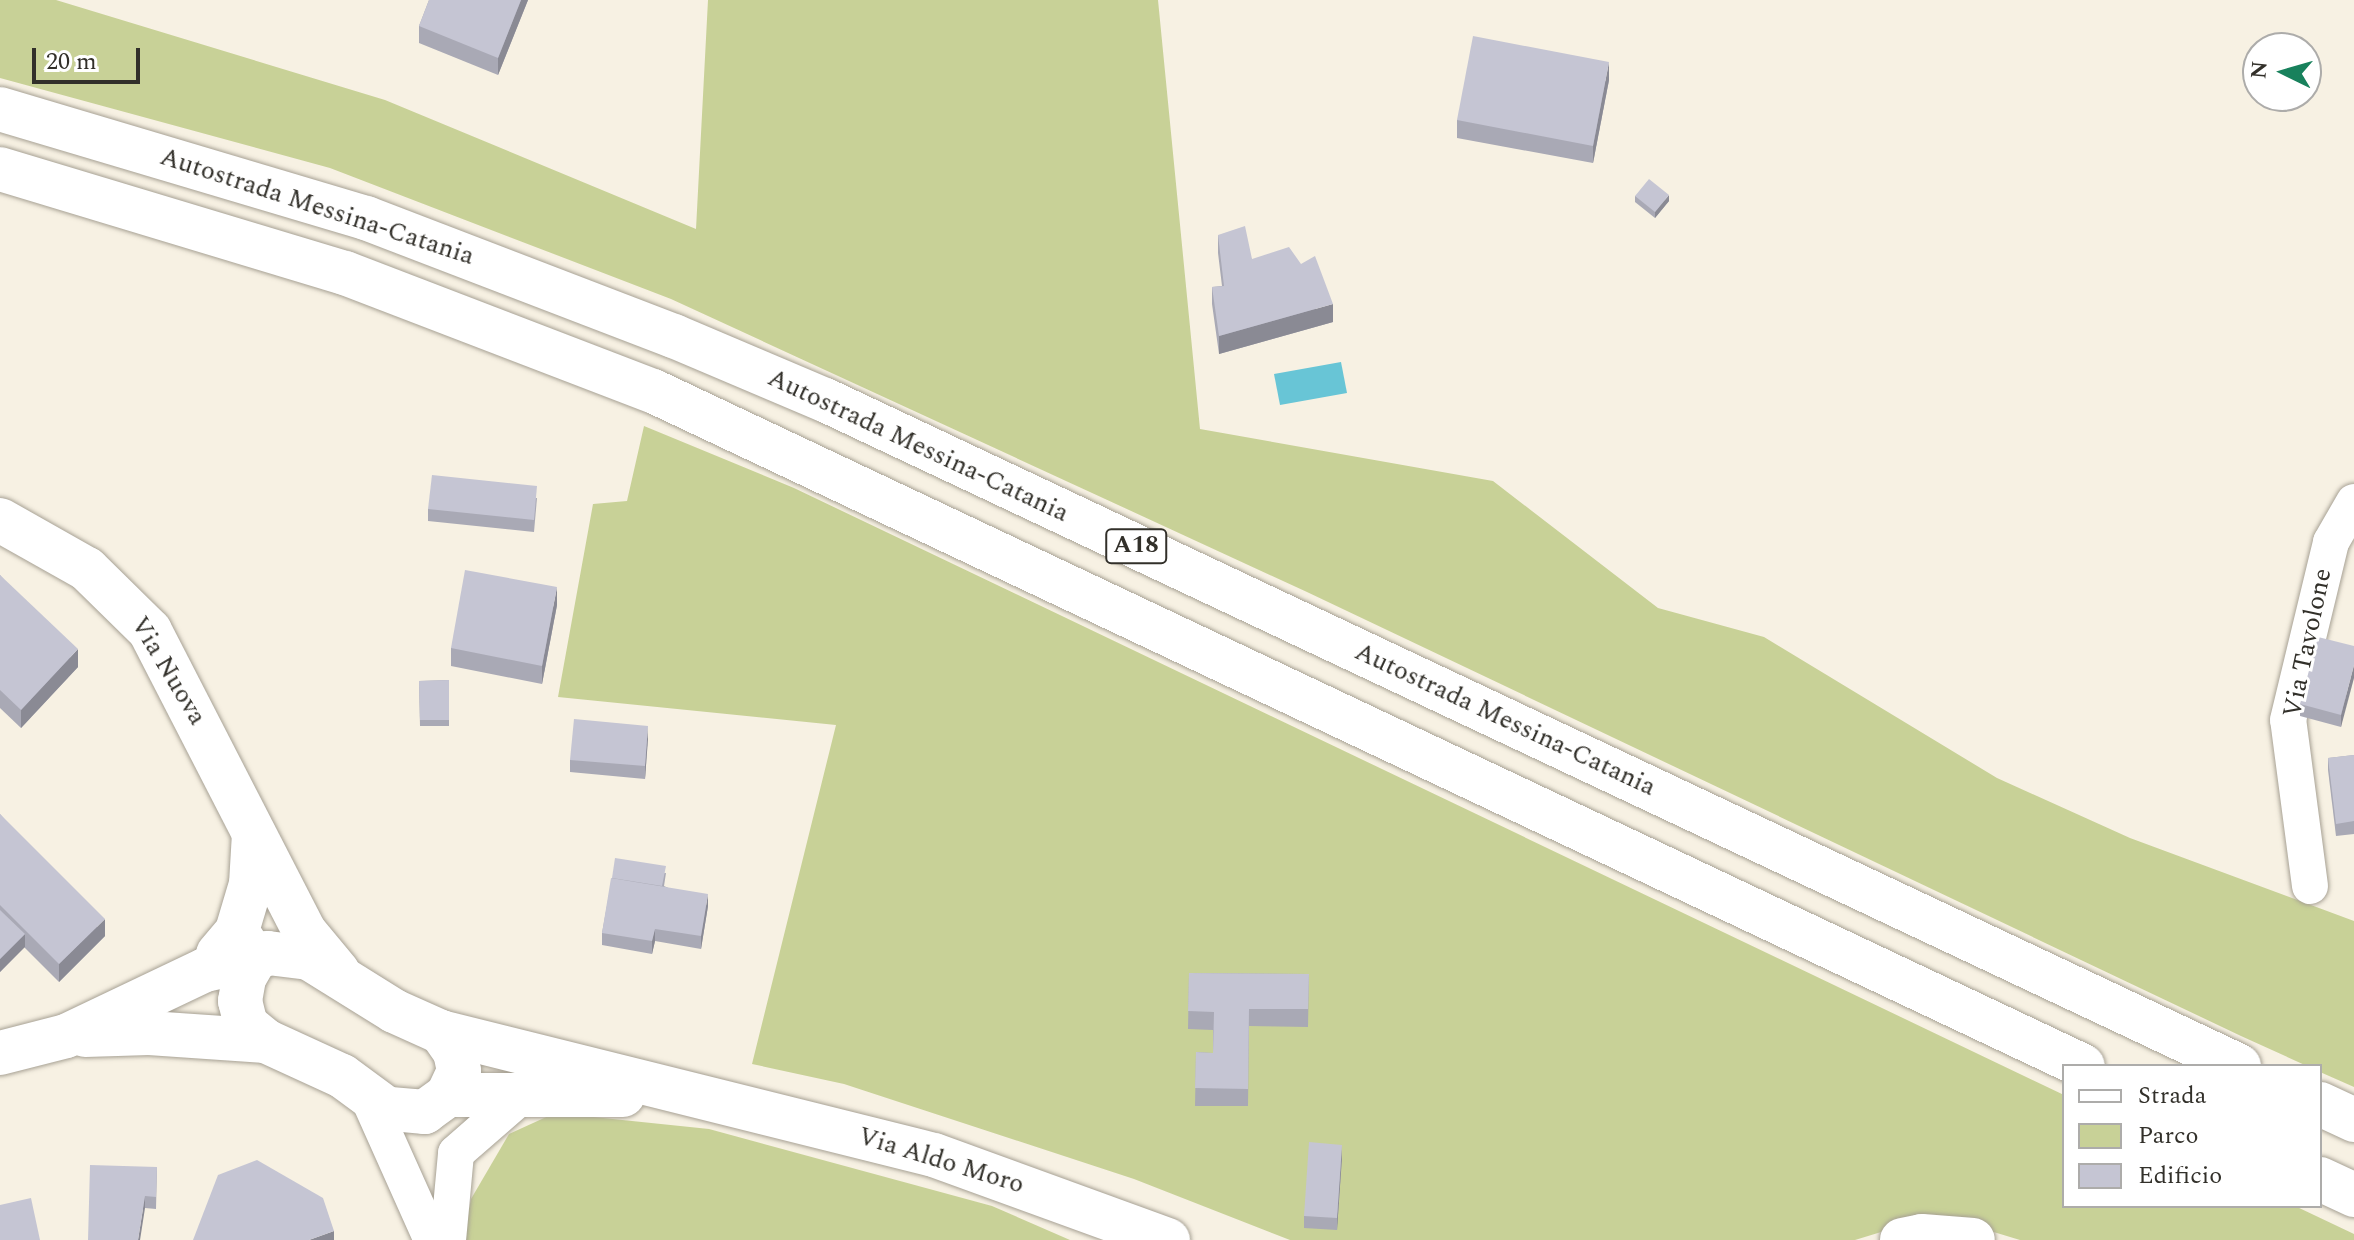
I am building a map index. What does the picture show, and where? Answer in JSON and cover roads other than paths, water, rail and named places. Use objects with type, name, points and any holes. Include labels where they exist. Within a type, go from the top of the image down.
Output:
[{"type":"main road","name":"Autostrada Messina-Catania","points":[[0,109],[366,218],[798,388],[2235,1064]]},
{"type":"main road","name":"Autostrada Messina-Catania","points":[[0,169],[345,273],[653,391],[2079,1064]]},
{"type":"main road","name":"Via Nuova","points":[[0,520],[87,569],[150,631],[182,685],[304,931],[340,974]]},
{"type":"main road","points":[[254,834],[240,1001],[246,1025],[266,1041],[320,1063],[387,1109],[425,1112],[448,1095],[459,1071],[455,1052],[441,1032]]},
{"type":"main road","points":[[0,1053],[66,1036],[205,970],[246,945],[291,953],[340,974],[394,1011],[441,1032],[710,1099]]},
{"type":"main road","points":[[66,1036],[149,1033],[266,1041]]},
{"type":"main road","points":[[448,1095],[518,1099],[578,1092],[710,1099]]},
{"type":"main road","name":"Via Aldo Moro","points":[[710,1099],[934,1155],[1168,1240]]},
{"type":"main road","points":[[2322,1105],[2354,1120]]},
{"type":"main road","points":[[2322,1180],[2354,1195]]},
{"type":"main road","points":[[1902,1240],[1973,1240]]},
{"type":"street","name":"Via Tavolone","points":[[2310,886],[2288,720],[2331,542],[2354,502]]},
{"type":"street","points":[[367,1095],[432,1240]]},
{"type":"street","points":[[448,1095],[456,1153],[448,1240]]},
{"type":"street","points":[[456,1153],[518,1099]]},
{"type":"water","points":[[1341,362],[1347,393],[1280,405],[1274,374]]}]
